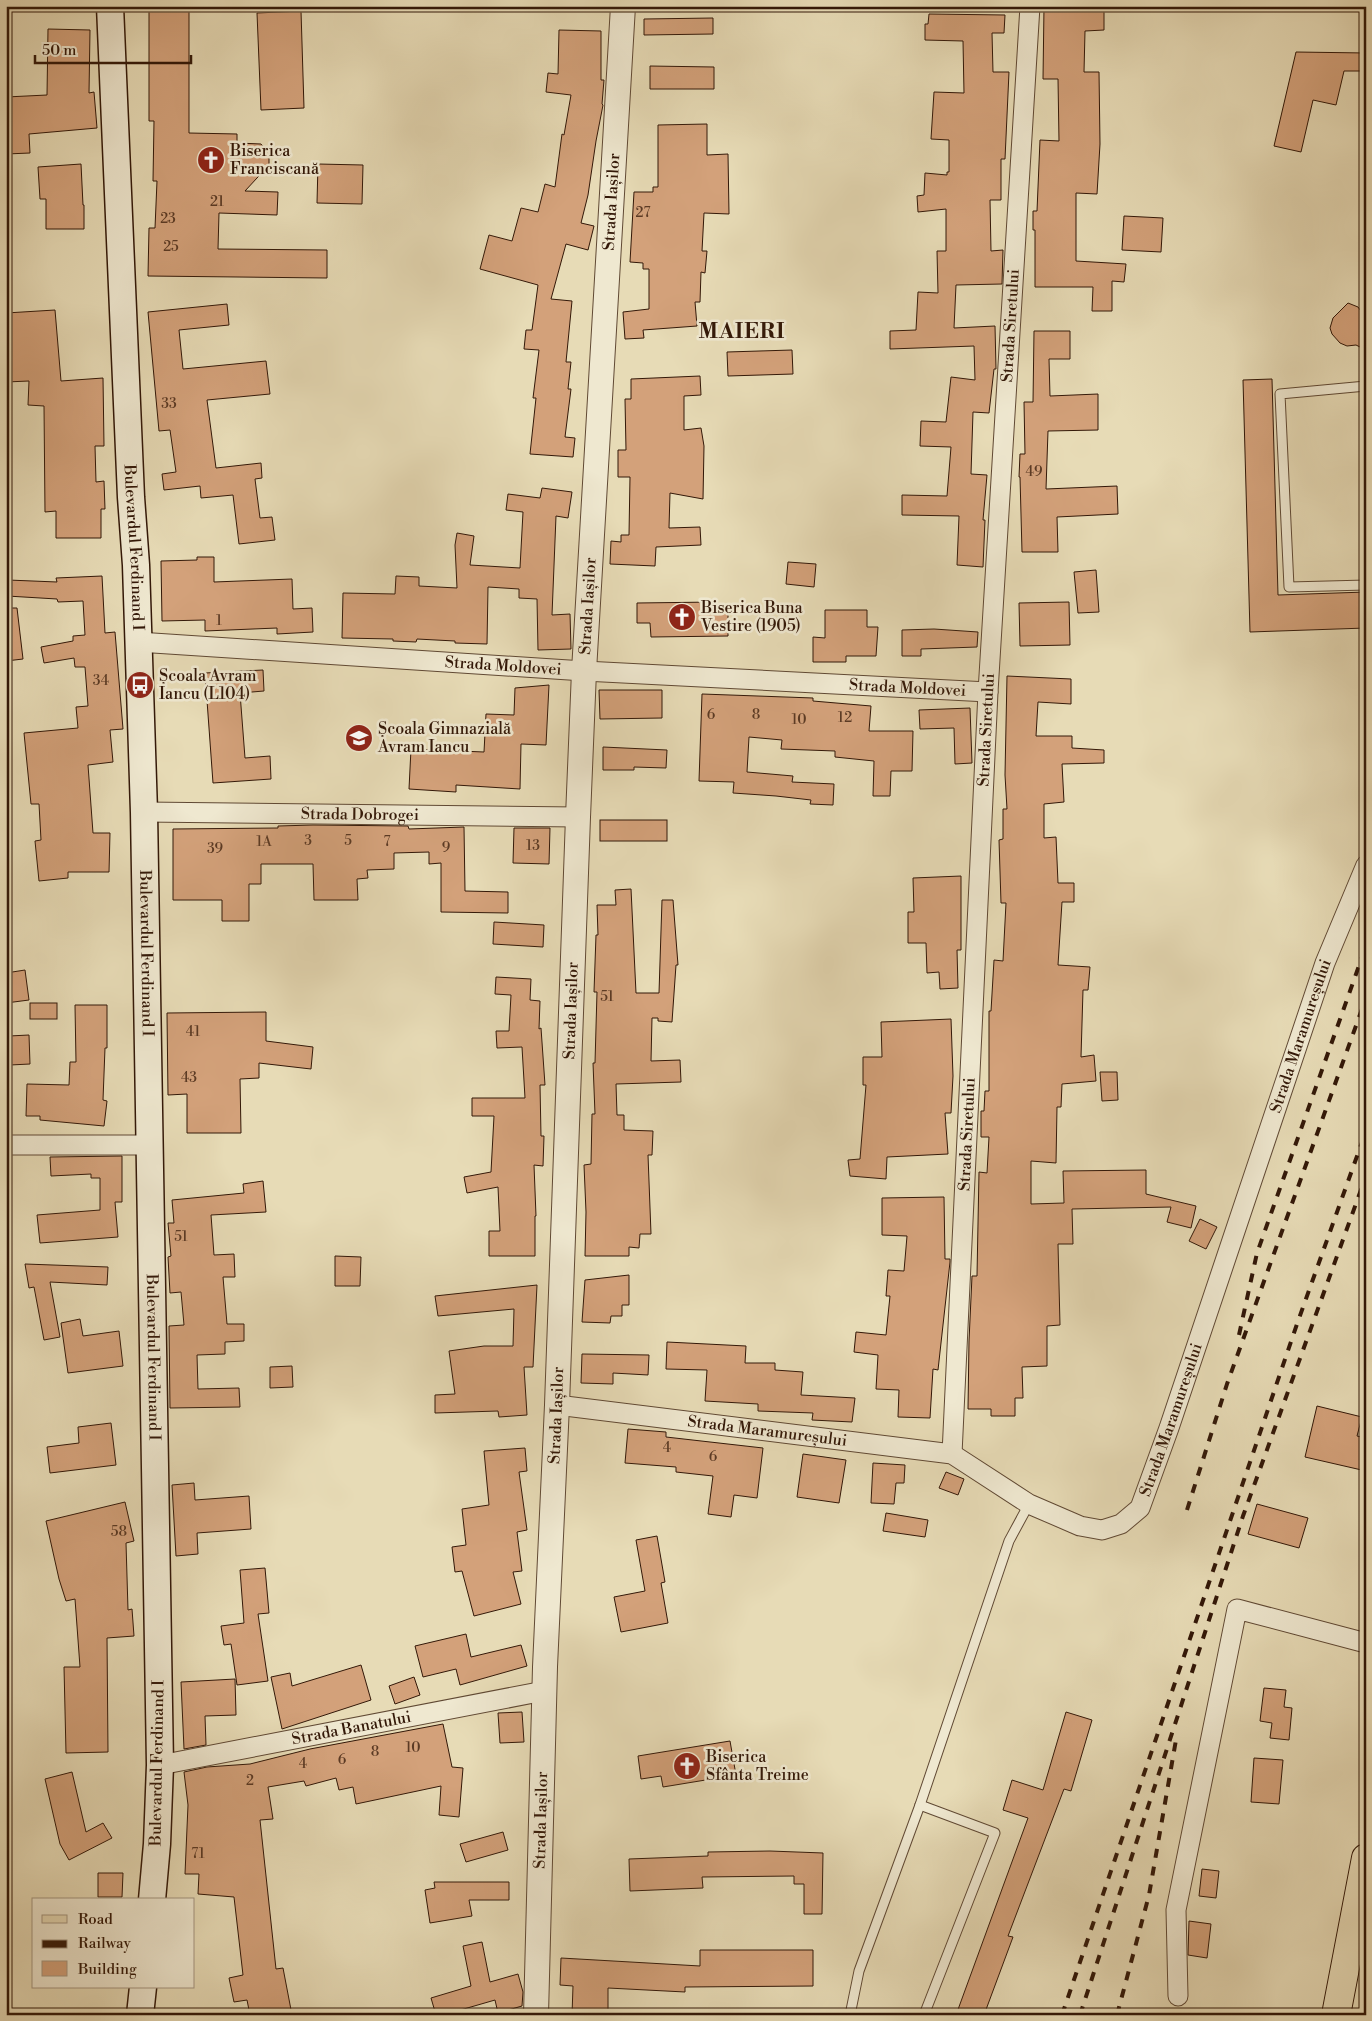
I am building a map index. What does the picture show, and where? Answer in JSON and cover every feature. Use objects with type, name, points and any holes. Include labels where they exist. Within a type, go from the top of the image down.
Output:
[{"type":"main road","name":"Bulevardul Ferdinand I","points":[[110,6],[144,812],[160,1765],[157,1844],[152,1898]]},
{"type":"main road","points":[[1336,2015],[1366,1858]]},
{"type":"main road","points":[[140,2015],[143,1988]]},
{"type":"street","name":"Strada Iașilor","points":[[536,2015],[544,1691],[584,671],[623,6]]},
{"type":"street","name":"Strada Siretului","points":[[952,1454],[988,692],[1030,6]]},
{"type":"street","name":"Strada Moldovei","points":[[138,642],[584,671],[988,692]]},
{"type":"street","name":"Strada Dobrogei","points":[[144,812],[578,818]]},
{"type":"street","name":"Strada Maramureșului","points":[[556,1405],[952,1454],[1028,1504],[1080,1526],[1102,1530],[1121,1524],[1140,1508],[1176,1409],[1325,963],[1366,865]]},
{"type":"street","points":[[6,1145],[149,1145]]},
{"type":"street","points":[[1178,1996],[1176,1910],[1237,1609],[1366,1643]]},
{"type":"street","name":"Strada Banatului","points":[[160,1765],[544,1691]]},
{"type":"lane","points":[[1366,386],[1280,394],[1288,587],[1366,585]]},
{"type":"lane","points":[[850,2015],[859,1971],[920,1805],[1009,1541],[1028,1504]]},
{"type":"lane","points":[[920,1805],[995,1833],[924,2015]]},
{"type":"building","points":[[1104,6],[1104,30],[1085,31],[1084,72],[1099,72],[1100,144],[1097,194],[1076,193],[1076,261],[1126,264],[1124,282],[1112,281],[1112,311],[1092,311],[1093,287],[1035,287],[1033,211],[1037,211],[1040,140],[1059,141],[1058,79],[1043,79],[1044,7]]},
{"type":"building","points":[[149,11],[189,11],[189,133],[237,134],[237,143],[261,144],[269,154],[269,165],[245,191],[278,192],[277,215],[219,213],[218,249],[327,250],[327,278],[148,276],[149,228],[155,228],[157,181],[153,181],[154,121],[149,121]]},
{"type":"building","points":[[301,11],[304,108],[261,110],[257,13]]},
{"type":"building","points":[[929,14],[1005,15],[1004,33],[992,33],[993,72],[1009,72],[1005,159],[1001,159],[1001,200],[990,200],[991,251],[1003,250],[1002,284],[956,285],[954,328],[995,326],[996,369],[994,369],[989,413],[973,412],[971,474],[987,475],[983,520],[985,520],[983,567],[957,565],[959,516],[902,515],[902,495],[947,496],[951,447],[920,446],[921,421],[946,422],[951,377],[975,380],[974,346],[890,349],[890,331],[916,330],[918,292],[938,293],[937,251],[946,251],[946,209],[918,212],[917,196],[924,195],[925,173],[947,175],[947,172],[949,172],[949,140],[931,139],[934,92],[964,93],[963,41],[925,40],[925,24],[928,24]]},
{"type":"building","points":[[713,18],[713,34],[644,35],[644,19]]},
{"type":"building","points":[[48,29],[90,30],[89,93],[94,92],[97,128],[29,134],[30,153],[6,154],[6,97],[47,95]]},
{"type":"building","points":[[559,30],[601,31],[601,80],[604,80],[603,105],[588,195],[581,223],[594,226],[588,250],[566,244],[551,299],[572,301],[566,362],[571,362],[568,389],[571,389],[565,437],[575,438],[573,457],[530,454],[536,398],[533,398],[539,350],[524,349],[526,330],[532,330],[538,285],[480,269],[489,235],[512,241],[521,208],[538,212],[545,184],[555,187],[562,134],[564,135],[571,95],[546,92],[548,73],[558,74]]},
{"type":"building","points":[[1296,52],[1366,53],[1366,71],[1344,71],[1336,105],[1313,100],[1301,152],[1274,146]]},
{"type":"building","points":[[650,66],[714,67],[714,89],[650,89]]},
{"type":"building","points":[[707,124],[707,155],[728,154],[729,214],[704,213],[702,251],[707,251],[705,273],[701,272],[700,302],[695,302],[697,326],[643,330],[644,338],[625,339],[623,312],[649,309],[649,269],[643,269],[643,263],[630,262],[634,192],[653,192],[653,187],[658,187],[658,125]]},
{"type":"building","points":[[81,164],[84,229],[46,229],[46,199],[40,199],[38,167]]},
{"type":"building","points":[[318,164],[363,165],[362,204],[317,203]]},
{"type":"building","points":[[1124,216],[1163,218],[1161,252],[1122,250]]},
{"type":"building","points":[[1348,303],[1358,307],[1366,318],[1366,350],[1356,345],[1347,346],[1340,343],[1332,334],[1330,328],[1333,318]]},
{"type":"building","points":[[227,304],[229,325],[179,330],[183,369],[266,361],[270,394],[207,400],[216,468],[261,463],[262,478],[255,479],[260,518],[272,517],[275,540],[239,544],[233,495],[201,498],[200,486],[164,490],[162,474],[176,472],[170,430],[159,431],[148,312]]},
{"type":"building","points":[[55,310],[61,381],[103,378],[104,446],[95,446],[96,482],[104,481],[105,509],[101,509],[101,538],[56,538],[56,511],[45,512],[44,406],[28,405],[29,381],[6,382],[6,313]]},
{"type":"building","points":[[1034,331],[1070,331],[1070,359],[1049,359],[1050,396],[1098,394],[1098,430],[1048,431],[1046,489],[1117,486],[1118,514],[1057,517],[1058,552],[1022,552],[1020,454],[1025,454],[1024,402],[1033,402]]},
{"type":"building","points":[[792,350],[793,374],[728,376],[727,352]]},
{"type":"building","points":[[700,376],[701,395],[684,396],[684,430],[701,428],[704,446],[703,499],[670,493],[669,528],[700,527],[701,545],[656,547],[655,566],[610,564],[611,541],[621,542],[621,535],[629,535],[630,477],[618,477],[618,450],[626,450],[625,399],[631,399],[631,379]]},
{"type":"building","points":[[1272,379],[1278,595],[1366,592],[1366,628],[1250,632],[1243,380]]},
{"type":"building","points":[[542,488],[572,492],[568,518],[556,516],[552,615],[570,614],[571,649],[538,650],[537,599],[519,598],[519,589],[488,587],[487,644],[417,639],[416,642],[393,641],[393,639],[342,638],[343,593],[395,594],[396,576],[419,577],[419,586],[457,588],[455,545],[457,533],[474,536],[470,565],[520,568],[523,512],[506,510],[508,494],[540,498]]},
{"type":"building","points":[[197,557],[214,557],[214,582],[292,579],[293,609],[312,608],[313,632],[277,634],[277,628],[205,631],[205,620],[162,621],[161,561],[197,560]]},
{"type":"building","points":[[788,562],[816,564],[814,587],[786,584]]},
{"type":"building","points":[[1096,570],[1099,612],[1078,613],[1074,572]]},
{"type":"building","points":[[102,576],[105,633],[115,632],[123,729],[110,730],[113,762],[88,765],[93,833],[110,833],[109,872],[68,872],[68,878],[39,881],[35,841],[41,840],[39,804],[31,804],[24,733],[78,728],[76,707],[88,706],[85,667],[75,667],[74,658],[44,663],[41,647],[73,641],[73,636],[85,635],[83,601],[58,602],[57,599],[7,596],[8,580],[57,582],[56,578]]},
{"type":"building","name":"Biserica Buna Vestire (1905)","points":[[715,602],[716,611],[728,611],[728,636],[651,637],[650,623],[637,623],[637,603]]},
{"type":"building","points":[[1069,602],[1070,645],[1020,646],[1019,603]]},
{"type":"building","points":[[6,608],[17,608],[23,659],[6,661]]},
{"type":"building","points":[[825,610],[867,610],[867,627],[878,627],[876,656],[846,656],[846,662],[813,662],[813,637],[825,638]]},
{"type":"building","points":[[934,629],[978,632],[977,647],[921,649],[921,656],[902,656],[902,630]]},
{"type":"building","points":[[263,670],[264,691],[240,693],[245,758],[270,756],[271,779],[213,783],[205,673]]},
{"type":"building","points":[[1007,676],[1071,679],[1071,704],[1038,702],[1036,736],[1072,736],[1072,748],[1104,750],[1104,763],[1062,764],[1064,802],[1044,804],[1044,838],[1056,837],[1058,883],[1074,883],[1074,902],[1062,902],[1058,965],[1090,967],[1088,990],[1083,990],[1081,1057],[1094,1055],[1096,1081],[1062,1084],[1061,1107],[1057,1107],[1056,1163],[1031,1161],[1031,1204],[1064,1203],[1063,1171],[1146,1170],[1146,1194],[1196,1206],[1191,1228],[1167,1222],[1171,1207],[1072,1209],[1073,1244],[1058,1244],[1060,1325],[1047,1326],[1047,1366],[1022,1367],[1023,1398],[1015,1398],[1015,1416],[991,1416],[991,1409],[968,1409],[969,1341],[972,1276],[977,1276],[979,1172],[987,1173],[989,1137],[981,1137],[981,1111],[984,1111],[985,1091],[989,1091],[989,1011],[991,1011],[994,960],[1003,961],[1006,903],[1001,903],[999,840],[1003,839],[1003,809],[1007,809],[1005,775]]},
{"type":"building","points":[[549,685],[546,745],[521,744],[520,789],[456,785],[456,792],[409,789],[411,749],[484,752],[486,714],[514,715],[515,688]]},
{"type":"building","points":[[599,690],[662,690],[662,718],[600,719]]},
{"type":"building","points":[[702,694],[813,698],[813,701],[871,706],[869,731],[913,731],[912,771],[891,771],[890,796],[873,796],[874,761],[835,757],[835,751],[781,749],[782,740],[749,737],[747,772],[793,776],[792,782],[834,784],[833,805],[810,804],[811,800],[733,793],[734,782],[699,781]]},
{"type":"building","points":[[970,708],[972,763],[955,764],[954,728],[920,729],[919,710]]},
{"type":"building","points":[[603,747],[667,750],[666,768],[634,767],[634,770],[603,770]]},
{"type":"building","points":[[600,820],[667,820],[667,841],[600,841]]},
{"type":"building","points":[[278,826],[408,826],[409,829],[464,827],[465,891],[508,892],[508,913],[441,912],[441,863],[429,864],[429,852],[394,853],[394,869],[367,870],[368,878],[357,879],[358,900],[314,900],[313,864],[261,864],[261,884],[249,884],[249,921],[222,921],[222,900],[173,900],[173,829],[278,828]]},
{"type":"building","points":[[514,828],[550,828],[549,864],[513,863]]},
{"type":"building","points":[[961,876],[961,950],[957,950],[958,988],[940,989],[939,972],[927,973],[926,943],[908,943],[908,912],[914,912],[913,878]]},
{"type":"building","points":[[631,889],[636,993],[659,993],[662,900],[673,900],[678,965],[676,965],[672,1022],[658,1021],[658,1018],[652,1018],[651,1061],[680,1060],[681,1082],[616,1084],[617,1115],[624,1115],[624,1130],[653,1131],[652,1155],[648,1155],[651,1234],[640,1234],[639,1248],[629,1247],[629,1256],[585,1256],[584,1165],[591,1164],[592,1114],[595,1114],[593,1063],[595,1063],[597,992],[594,992],[596,935],[598,935],[597,905],[616,905],[615,890]]},
{"type":"building","points":[[494,922],[544,925],[543,947],[493,944]]},
{"type":"building","points":[[25,970],[29,1000],[6,1003],[6,973]]},
{"type":"building","points":[[496,977],[531,979],[530,1000],[540,1001],[539,1029],[541,1028],[545,1085],[540,1085],[541,1136],[544,1136],[543,1166],[534,1165],[535,1256],[489,1256],[489,1231],[500,1231],[498,1187],[467,1193],[464,1177],[491,1172],[494,1116],[472,1116],[472,1098],[525,1098],[522,1047],[497,1048],[496,1031],[509,1031],[511,995],[495,994]]},
{"type":"building","points":[[30,1003],[57,1003],[57,1019],[30,1019]]},
{"type":"building","points":[[75,1005],[107,1005],[107,1048],[105,1048],[103,1100],[107,1101],[104,1126],[40,1120],[40,1116],[26,1116],[27,1084],[69,1085],[70,1062],[76,1062]]},
{"type":"building","points":[[266,1012],[266,1041],[313,1047],[311,1069],[259,1063],[259,1078],[240,1079],[241,1133],[187,1133],[187,1094],[168,1095],[167,1013]]},
{"type":"building","points":[[951,1019],[953,1076],[951,1113],[945,1113],[948,1154],[887,1157],[886,1179],[850,1176],[848,1160],[860,1159],[866,1085],[863,1085],[863,1057],[882,1057],[881,1022]]},
{"type":"building","points":[[29,1035],[30,1064],[10,1065],[9,1036]]},
{"type":"building","points":[[1100,1072],[1117,1072],[1118,1100],[1102,1101]]},
{"type":"building","points":[[122,1156],[122,1202],[115,1202],[118,1237],[40,1243],[37,1215],[100,1210],[100,1178],[91,1178],[91,1174],[51,1176],[50,1157]]},
{"type":"building","points":[[263,1181],[266,1212],[211,1215],[214,1255],[234,1254],[235,1277],[223,1277],[227,1324],[244,1324],[244,1341],[225,1342],[225,1354],[197,1355],[198,1389],[239,1388],[240,1407],[170,1408],[169,1326],[184,1325],[181,1292],[170,1293],[168,1257],[171,1256],[168,1223],[174,1223],[172,1200],[244,1193],[243,1184]]},
{"type":"building","points":[[944,1197],[945,1259],[950,1259],[950,1262],[938,1370],[933,1369],[930,1418],[898,1417],[899,1390],[876,1389],[878,1355],[854,1352],[856,1332],[886,1335],[890,1296],[886,1296],[888,1270],[904,1271],[907,1236],[882,1235],[882,1198]]},
{"type":"building","points":[[1200,1219],[1217,1227],[1206,1249],[1189,1241]]},
{"type":"building","points":[[335,1256],[361,1257],[360,1286],[335,1286]]},
{"type":"building","points":[[25,1264],[108,1267],[107,1285],[50,1282],[60,1337],[44,1340],[34,1287],[29,1288]]},
{"type":"building","points":[[629,1275],[629,1305],[622,1305],[622,1316],[611,1316],[610,1323],[582,1322],[585,1280]]},
{"type":"building","points":[[537,1285],[533,1367],[524,1367],[527,1415],[499,1417],[498,1411],[435,1413],[435,1395],[455,1394],[449,1351],[484,1346],[513,1346],[514,1309],[438,1316],[435,1296]]},
{"type":"building","points":[[80,1319],[83,1336],[119,1331],[123,1366],[68,1373],[61,1323]]},
{"type":"building","points":[[667,1342],[746,1346],[745,1363],[775,1363],[775,1370],[803,1372],[801,1395],[855,1398],[852,1422],[812,1420],[813,1413],[758,1411],[758,1404],[705,1401],[707,1370],[666,1369]]},
{"type":"building","points":[[582,1354],[649,1355],[648,1375],[613,1373],[613,1384],[581,1383]]},
{"type":"building","points":[[292,1366],[293,1387],[270,1388],[270,1367]]},
{"type":"building","points":[[1317,1406],[1362,1417],[1357,1436],[1366,1438],[1366,1471],[1305,1457]]},
{"type":"building","points":[[111,1423],[116,1465],[50,1473],[47,1447],[79,1443],[78,1427]]},
{"type":"building","points":[[628,1429],[666,1432],[666,1437],[763,1448],[757,1498],[734,1495],[731,1517],[708,1514],[713,1476],[676,1472],[676,1467],[625,1463]]},
{"type":"building","points":[[525,1448],[527,1471],[519,1472],[527,1530],[517,1532],[522,1571],[513,1572],[521,1604],[474,1616],[462,1571],[455,1572],[452,1547],[466,1545],[462,1509],[489,1505],[484,1451]]},
{"type":"building","points":[[803,1454],[846,1460],[839,1503],[797,1497]]},
{"type":"building","points":[[873,1463],[905,1465],[904,1483],[896,1483],[894,1504],[871,1503]]},
{"type":"building","points":[[946,1472],[964,1479],[958,1495],[939,1488]]},
{"type":"building","points":[[194,1483],[195,1500],[249,1496],[251,1529],[197,1533],[198,1554],[176,1556],[172,1485]]},
{"type":"building","points":[[125,1502],[134,1541],[126,1543],[128,1610],[132,1609],[134,1636],[107,1638],[108,1752],[66,1753],[64,1667],[80,1667],[75,1599],[66,1601],[46,1521]]},
{"type":"building","points":[[1257,1504],[1308,1518],[1299,1548],[1248,1534]]},
{"type":"building","points":[[886,1513],[928,1520],[925,1537],[883,1531]]},
{"type":"building","points":[[657,1536],[665,1582],[661,1583],[668,1623],[621,1632],[614,1597],[645,1591],[636,1540]]},
{"type":"building","points":[[265,1568],[269,1613],[258,1614],[268,1681],[237,1685],[231,1644],[224,1645],[221,1626],[244,1623],[240,1570]]},
{"type":"building","points":[[466,1634],[471,1657],[521,1645],[527,1666],[460,1685],[456,1669],[423,1677],[415,1646]]},
{"type":"building","points":[[361,1665],[371,1700],[282,1729],[271,1677],[290,1673],[292,1686]]},
{"type":"building","points":[[414,1677],[420,1695],[395,1704],[389,1686]]},
{"type":"building","points":[[235,1679],[236,1715],[205,1716],[206,1745],[184,1749],[181,1682]]},
{"type":"building","points":[[1264,1688],[1286,1690],[1284,1707],[1292,1708],[1289,1740],[1270,1738],[1272,1723],[1260,1721]]},
{"type":"building","points":[[522,1712],[524,1742],[500,1743],[498,1713]]},
{"type":"building","points":[[1066,1712],[1092,1720],[1071,1791],[1064,1789],[1008,1936],[1013,1937],[984,2015],[956,2015],[1028,1818],[1003,1810],[1012,1780],[1043,1790]]},
{"type":"building","points":[[443,1724],[452,1767],[463,1768],[459,1817],[439,1815],[441,1786],[356,1804],[353,1787],[339,1790],[336,1778],[306,1786],[304,1781],[268,1787],[273,1819],[260,1820],[276,1969],[283,1968],[292,2015],[250,2015],[247,2000],[234,2002],[229,1978],[243,1975],[234,1897],[198,1894],[199,1874],[185,1874],[188,1805],[184,1772],[207,1767],[250,1764],[310,1749]]},
{"type":"building","name":"Biserica Sfânta Treime","points":[[730,1741],[736,1775],[663,1787],[661,1776],[641,1779],[638,1756]]},
{"type":"building","points":[[1254,1758],[1283,1760],[1279,1804],[1251,1802]]},
{"type":"building","points":[[72,1772],[86,1832],[103,1823],[112,1838],[69,1860],[60,1844],[45,1779]]},
{"type":"building","points":[[503,1832],[508,1850],[466,1862],[460,1844]]},
{"type":"building","points":[[770,1851],[823,1853],[822,1914],[804,1914],[804,1884],[794,1884],[794,1876],[702,1877],[703,1888],[630,1891],[629,1859],[708,1856],[708,1852]]},
{"type":"building","points":[[1202,1869],[1219,1871],[1216,1898],[1199,1896]]},
{"type":"building","points":[[98,1873],[123,1873],[122,1897],[98,1897]]},
{"type":"building","points":[[434,1882],[509,1882],[509,1900],[469,1900],[472,1916],[430,1923],[425,1890],[435,1888]]},
{"type":"building","points":[[1189,1921],[1211,1924],[1207,1958],[1188,1955]]},
{"type":"building","points":[[482,1942],[490,1982],[518,1974],[523,1992],[522,2006],[498,2013],[495,2000],[457,2011],[458,2015],[436,2015],[431,1998],[471,1986],[463,1946]]},
{"type":"building","points":[[700,1950],[813,1950],[813,1986],[685,1987],[685,1992],[608,1988],[608,2015],[572,2015],[573,1986],[560,1985],[561,1958],[700,1966]]},
{"type":"railway","points":[[1239,1335],[1257,1253],[1366,946]]},
{"type":"railway","points":[[1187,1510],[1227,1384],[1366,998]]},
{"type":"railway","points":[[1062,2015],[1297,1324],[1366,1131]]},
{"type":"railway","points":[[1080,2015],[1243,1516],[1366,1176]]},
{"type":"railway","points":[[1117,2015],[1149,1895],[1177,1734]]},
{"type":"place","name":"Biserica Franciscană","points":[[211,160]]},
{"type":"place","name":"Biserica Buna Vestire (1905)","points":[[682,617]]},
{"type":"place","name":"Școala Avram Iancu (L104)","points":[[140,685]]},
{"type":"place","name":"Școala Gimnazială Avram Iancu","points":[[359,738]]},
{"type":"place","name":"Biserica Sfânta Treime","points":[[687,1766]]},
{"type":"district","name":"MAIERI","points":[[742,332]]}]
